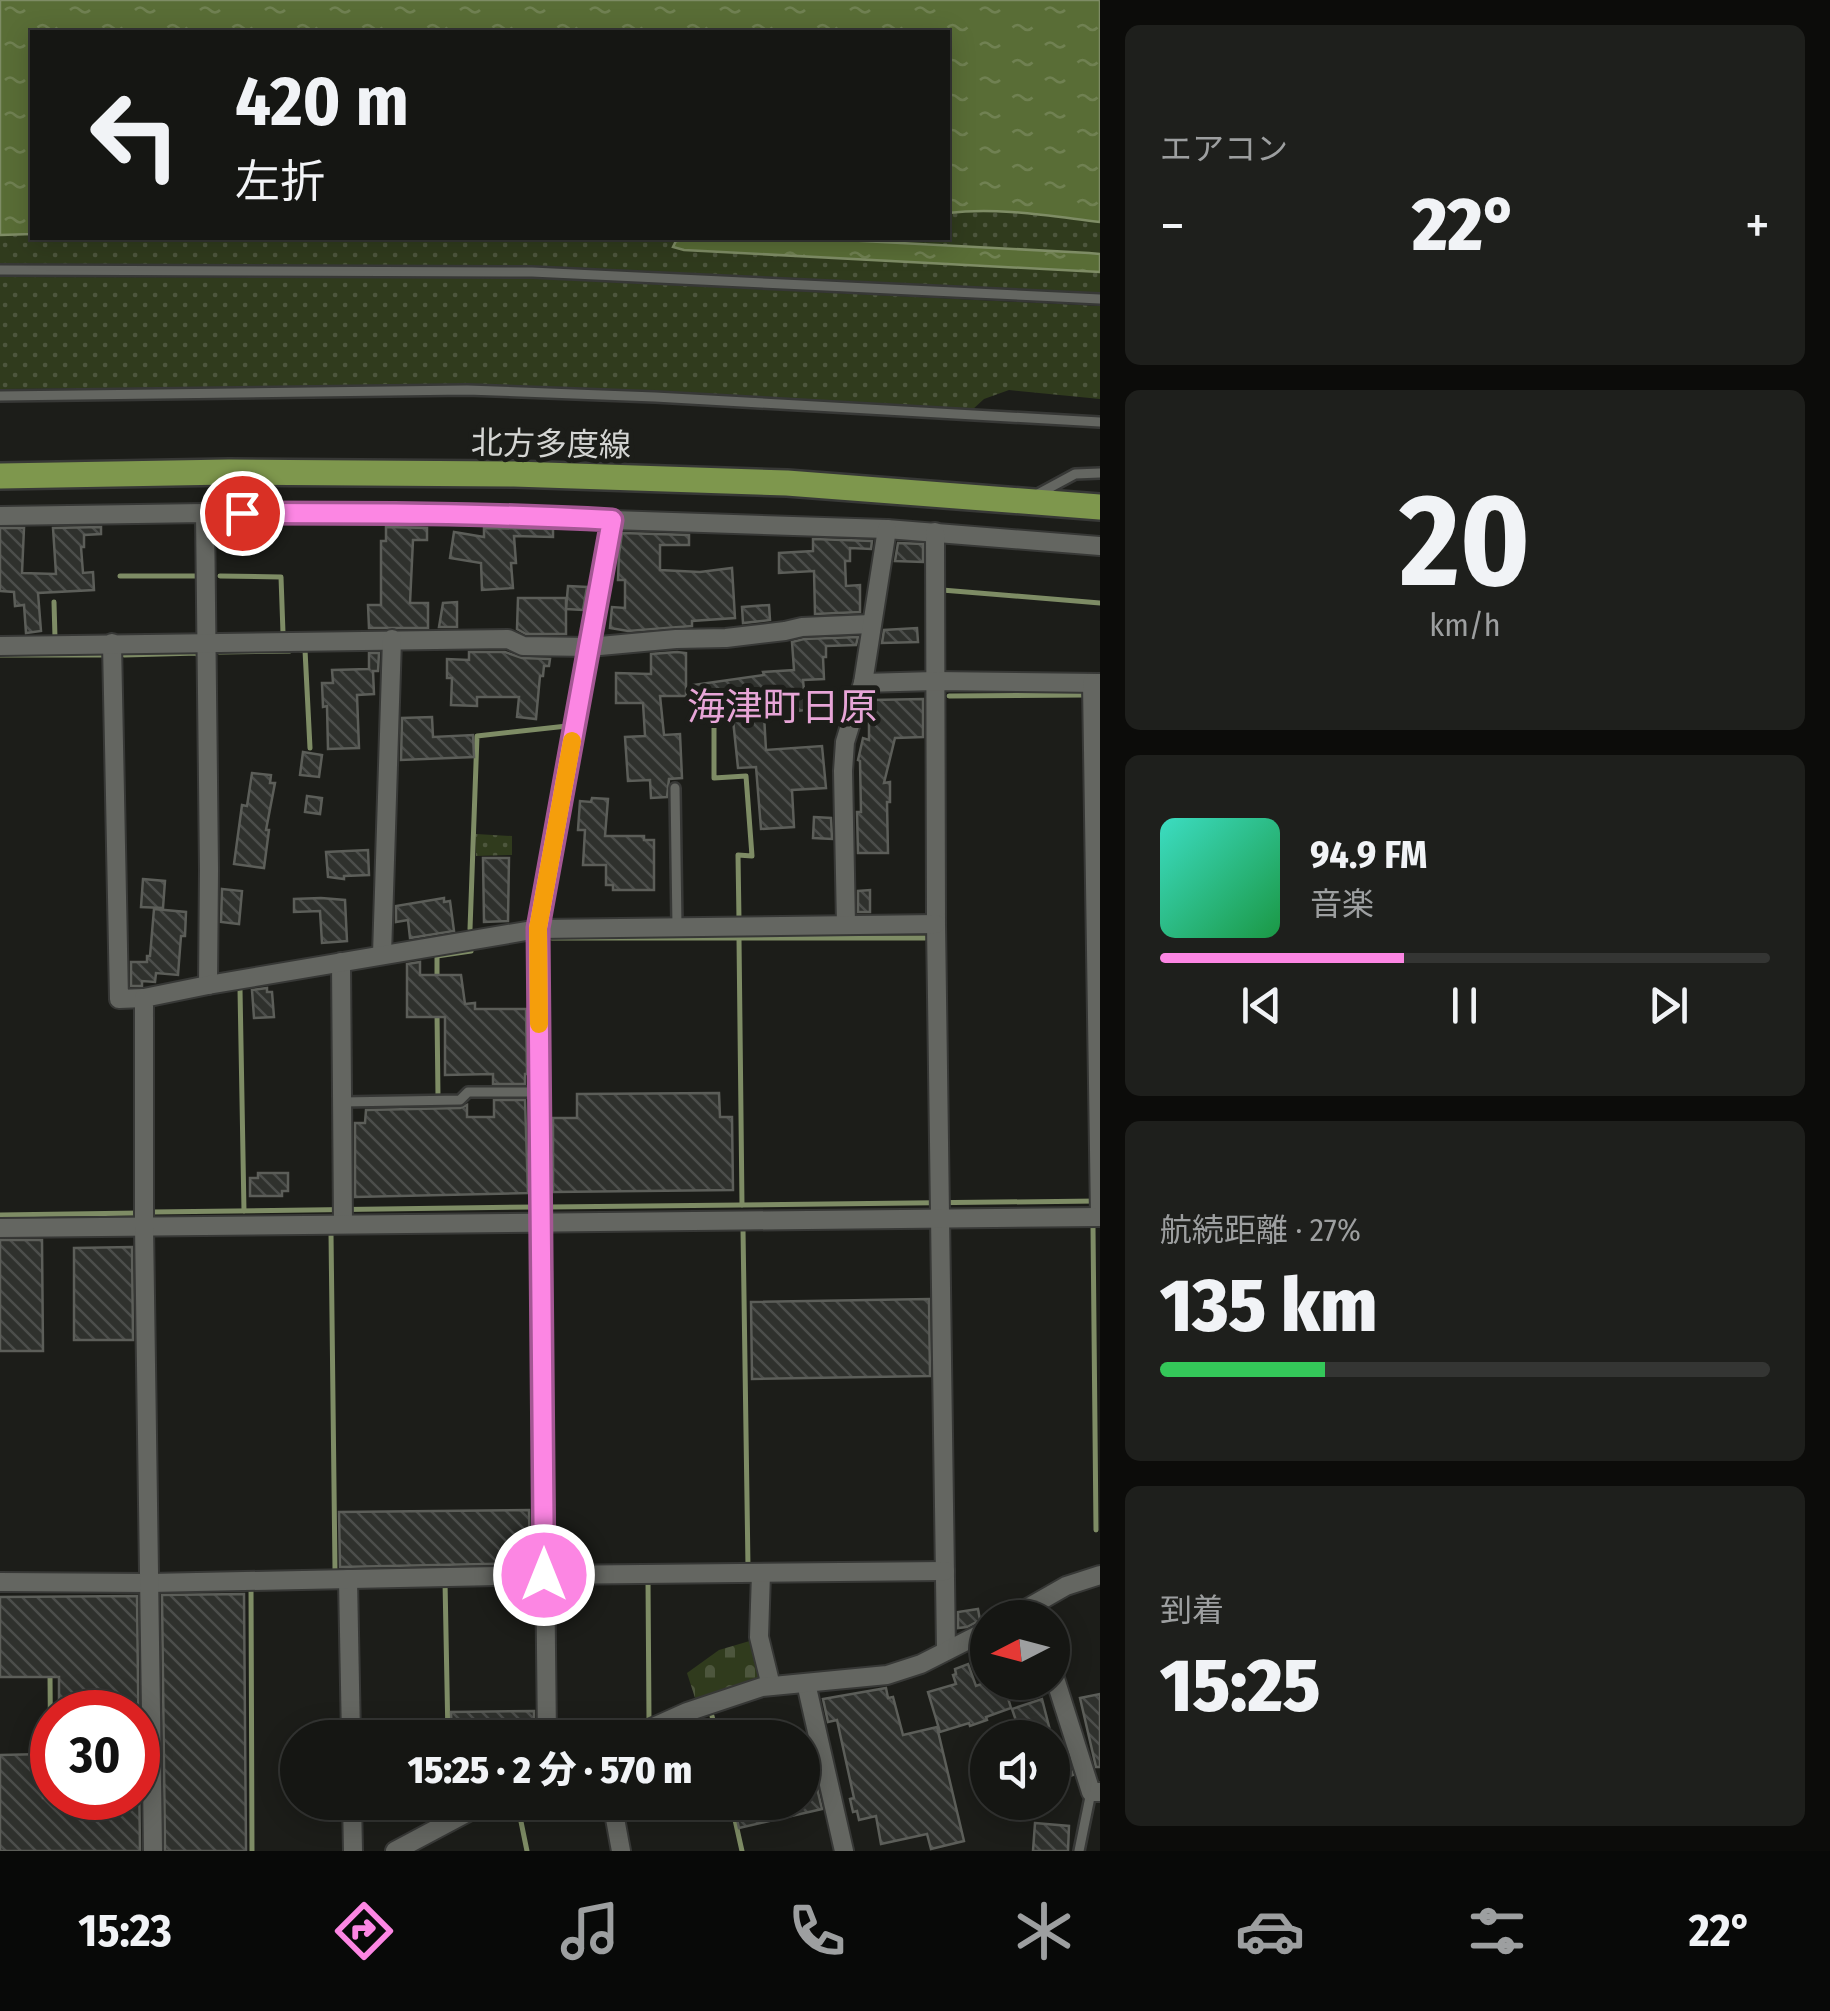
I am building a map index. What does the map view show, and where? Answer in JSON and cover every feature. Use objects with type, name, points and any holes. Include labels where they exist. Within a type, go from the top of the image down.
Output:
[{"type":"main road","name":"北方多度線","points":[[0,476],[228,472],[514,474],[788,483],[1100,507]]},
{"type":"street","points":[[205,514],[208,985]]},
{"type":"street","points":[[0,516],[538,516],[887,529],[1100,546]]},
{"type":"street","points":[[547,1720],[538,928],[612,520]]},
{"type":"street","points":[[846,925],[842,771],[863,683],[887,529]]},
{"type":"street","points":[[935,532],[946,1652]]},
{"type":"street","points":[[0,646],[508,639],[523,646],[589,648],[871,624]]},
{"type":"street","points":[[382,955],[392,640]]},
{"type":"street","points":[[112,644],[118,999],[144,998],[538,928],[936,924]]},
{"type":"street","points":[[0,1228],[144,1226],[342,1215],[541,1221],[940,1207],[1100,1217],[1096,683],[863,683]]},
{"type":"street","points":[[341,962],[342,1215]]},
{"type":"street","points":[[144,998],[153,1851]]},
{"type":"street","points":[[0,1582],[946,1572]]},
{"type":"street","points":[[760,1573],[760,1637],[771,1686]]},
{"type":"street","points":[[1049,1600],[1066,1586],[1100,1575]]},
{"type":"street","points":[[348,1579],[351,1720]]},
{"type":"street","points":[[669,1720],[762,1687],[887,1675],[921,1664],[970,1639]]},
{"type":"street","points":[[806,1683],[844,1851]]},
{"type":"street","points":[[1063,1700],[1095,1792]]},
{"type":"street","points":[[352,1820],[353,1851]]},
{"type":"street","points":[[395,1851],[424,1843],[459,1820]]},
{"type":"street","points":[[615,1820],[620,1851]]},
{"type":"lane","points":[[0,270],[532,272],[1100,299]]},
{"type":"lane","points":[[0,396],[467,390],[1100,422]]},
{"type":"lane","points":[[1025,500],[1075,474],[1100,473]]},
{"type":"lane","points":[[675,788],[677,927]]},
{"type":"lane","points":[[342,1102],[460,1100],[468,1092],[540,1092]]},
{"type":"lane","points":[[1079,1851],[1095,1792]]},
{"type":"green space","points":[[950,213],[1026,213],[1100,222],[1100,254],[844,240],[950,240]]},
{"type":"green space","points":[[30,234],[30,240],[693,240],[676,241],[684,250],[1100,272],[1100,294],[530,267],[0,265],[0,235]]},
{"type":"green space","points":[[0,277],[531,278],[1100,306],[1100,399],[1009,390],[984,399],[972,410],[470,386],[0,389]]},
{"type":"green space","points":[[476,834],[512,836],[512,855],[476,856]]},
{"type":"green space","points":[[753,1640],[764,1678],[696,1701],[687,1673],[719,1650]]},
{"type":"water","points":[[0,0],[1100,0],[1100,222],[1005,212],[950,213],[950,30],[30,30],[30,234],[0,235]]},
{"type":"water","points":[[844,240],[1100,254],[1100,272],[684,250],[673,247],[676,241]]},
{"type":"building","points":[[101,527],[101,534],[84,535],[81,547],[83,573],[93,572],[94,590],[38,593],[41,631],[26,633],[24,605],[15,606],[14,592],[0,591],[0,528],[24,528],[22,573],[56,574],[53,528]]},
{"type":"building","points":[[386,527],[427,528],[427,540],[413,540],[410,603],[428,603],[428,628],[369,628],[368,605],[381,605],[381,541],[386,541]]},
{"type":"building","points":[[484,528],[553,529],[553,537],[514,536],[513,588],[482,590],[481,563],[450,558],[454,532],[484,537]]},
{"type":"building","points":[[622,533],[689,535],[689,545],[660,545],[660,570],[700,572],[732,568],[735,618],[692,621],[692,626],[628,631],[610,628],[612,607],[625,608],[625,580],[618,580]]},
{"type":"building","points":[[813,539],[872,541],[871,549],[850,548],[850,561],[845,561],[846,586],[860,585],[860,612],[815,614],[814,571],[779,573],[779,553],[813,551]]},
{"type":"building","points":[[898,543],[923,544],[923,562],[895,561]]},
{"type":"building","points":[[568,586],[587,587],[583,610],[566,609]]},
{"type":"building","points":[[518,598],[566,598],[566,634],[526,634],[517,629]]},
{"type":"building","points":[[457,602],[457,627],[439,627],[443,603]]},
{"type":"building","points":[[769,605],[770,620],[743,623],[742,607]]},
{"type":"building","points":[[917,628],[918,642],[882,643],[884,630]]},
{"type":"building","points":[[858,637],[856,645],[826,646],[824,679],[803,680],[806,710],[764,715],[766,750],[822,746],[826,788],[792,790],[794,827],[761,829],[756,767],[738,768],[731,700],[695,704],[693,685],[794,670],[792,642]]},
{"type":"building","points":[[469,652],[505,652],[522,658],[550,659],[540,676],[536,719],[517,717],[519,697],[477,697],[477,706],[451,705],[452,678],[447,678],[447,659],[469,660]]},
{"type":"building","points":[[369,653],[379,653],[378,671],[373,671],[374,694],[357,695],[359,748],[328,749],[322,683],[333,683],[332,670],[369,669]]},
{"type":"building","points":[[686,653],[686,696],[660,696],[664,735],[680,734],[682,778],[669,779],[667,797],[651,798],[650,780],[628,781],[625,737],[645,736],[643,703],[616,703],[616,673],[651,674],[651,654]]},
{"type":"building","points":[[923,699],[923,737],[895,738],[884,783],[890,782],[888,853],[858,853],[858,760],[863,738],[869,740],[871,700]]},
{"type":"building","points":[[432,717],[433,737],[473,735],[474,757],[401,760],[402,718]]},
{"type":"building","points":[[303,752],[322,755],[319,777],[300,775]]},
{"type":"building","points":[[252,773],[271,775],[270,783],[275,783],[264,868],[234,864],[242,805],[247,806]]},
{"type":"building","points":[[307,796],[322,798],[320,814],[305,812]]},
{"type":"building","points":[[592,798],[608,799],[605,836],[644,836],[644,840],[654,840],[654,890],[613,890],[613,885],[606,885],[606,865],[583,865],[585,830],[578,830],[580,801],[591,802]]},
{"type":"building","points":[[814,817],[831,818],[832,839],[813,838]]},
{"type":"building","points":[[368,850],[369,875],[328,877],[326,852]]},
{"type":"building","points":[[483,858],[509,858],[508,921],[484,922]]},
{"type":"building","points":[[143,879],[165,881],[163,908],[141,907]]},
{"type":"building","points":[[222,889],[242,891],[239,924],[221,922]]},
{"type":"building","points":[[870,890],[870,912],[858,912],[858,891]]},
{"type":"building","points":[[444,898],[444,902],[450,901],[454,931],[410,938],[408,920],[396,922],[396,906]]},
{"type":"building","points":[[294,899],[345,900],[347,941],[322,943],[320,911],[294,912]]},
{"type":"building","points":[[154,909],[186,912],[178,975],[156,973],[155,982],[142,981],[142,986],[131,986],[131,962],[147,962],[150,956]]},
{"type":"building","points":[[420,962],[420,975],[461,975],[465,1004],[475,1003],[475,1009],[526,1009],[525,1084],[493,1084],[493,1074],[445,1075],[445,1017],[407,1017],[407,964]]},
{"type":"building","points":[[267,988],[267,992],[272,992],[274,1017],[254,1018],[252,990]]},
{"type":"building","points":[[719,1093],[720,1117],[732,1117],[733,1190],[553,1192],[553,1118],[577,1118],[577,1094]]},
{"type":"building","points":[[494,1100],[525,1100],[528,1193],[355,1197],[355,1123],[365,1123],[366,1110],[467,1105],[467,1117],[494,1117]]},
{"type":"building","points":[[258,1173],[288,1173],[288,1191],[282,1191],[282,1196],[250,1196],[250,1178],[258,1178]]},
{"type":"building","points":[[0,1240],[42,1240],[43,1351],[0,1351]]},
{"type":"building","points":[[132,1247],[133,1340],[74,1340],[74,1248]]},
{"type":"building","points":[[929,1299],[930,1376],[752,1379],[751,1302]]},
{"type":"building","points":[[529,1510],[530,1563],[340,1567],[339,1512]]},
{"type":"building","points":[[244,1594],[246,1851],[165,1851],[162,1595]]},
{"type":"building","points":[[137,1596],[138,1690],[59,1690],[59,1677],[0,1677],[0,1597]]},
{"type":"building","points":[[970,1610],[970,1625],[958,1628],[958,1612]]},
{"type":"building","points":[[968,1664],[970,1700],[1009,1700],[1011,1708],[986,1717],[987,1720],[970,1720],[970,1726],[969,1723],[940,1732],[928,1692],[956,1684],[955,1669]]},
{"type":"building","points":[[886,1688],[888,1698],[893,1697],[903,1735],[937,1727],[964,1841],[931,1849],[927,1834],[881,1844],[876,1816],[859,1820],[857,1811],[853,1812],[850,1799],[854,1798],[837,1720],[828,1722],[823,1699]]},
{"type":"building","points":[[1100,1694],[1100,1767],[1096,1767],[1080,1698]]},
{"type":"building","points":[[1042,1700],[1047,1720],[1016,1720],[1012,1709]]},
{"type":"building","points":[[534,1711],[534,1720],[451,1720],[451,1712]]},
{"type":"building","points":[[30,1754],[30,1820],[140,1820],[140,1851],[0,1851],[0,1755]]},
{"type":"building","points":[[737,1820],[774,1820],[739,1828]]},
{"type":"building","points":[[1035,1823],[1069,1826],[1068,1851],[1033,1851]]},
{"type":"waterway","points":[[120,576],[198,576]]},
{"type":"waterway","points":[[220,576],[281,577],[283,633]]},
{"type":"waterway","points":[[942,590],[1100,603]]},
{"type":"waterway","points":[[54,602],[55,638]]},
{"type":"waterway","points":[[301,650],[305,650],[310,748]]},
{"type":"waterway","points":[[219,652],[290,651]]},
{"type":"waterway","points":[[0,655],[108,655]]},
{"type":"waterway","points":[[124,655],[198,655]]},
{"type":"waterway","points":[[572,695],[577,659]]},
{"type":"waterway","points":[[949,696],[1086,695]]},
{"type":"waterway","points":[[714,707],[714,778],[746,776],[752,856],[738,855],[739,920]]},
{"type":"waterway","points":[[470,929],[477,736],[567,726]]},
{"type":"waterway","points":[[552,938],[925,938]]},
{"type":"waterway","points":[[739,938],[742,1205]]},
{"type":"waterway","points":[[437,977],[437,956],[471,951]]},
{"type":"waterway","points":[[240,989],[244,1211]]},
{"type":"waterway","points":[[437,1013],[438,1096]]},
{"type":"waterway","points":[[550,1207],[1097,1201]]},
{"type":"waterway","points":[[152,1212],[535,1207]]},
{"type":"waterway","points":[[0,1215],[139,1213]]},
{"type":"waterway","points":[[1093,1227],[1096,1530]]},
{"type":"waterway","points":[[743,1229],[748,1567]]},
{"type":"waterway","points":[[331,1233],[335,1570]]},
{"type":"waterway","points":[[649,1720],[650,1580]]},
{"type":"waterway","points":[[445,1581],[448,1720]]},
{"type":"waterway","points":[[251,1585],[252,1851]]},
{"type":"waterway","points":[[50,1674],[50,1690]]},
{"type":"waterway","points":[[712,1716],[713,1720]]},
{"type":"waterway","points":[[521,1820],[527,1851]]},
{"type":"waterway","points":[[735,1820],[742,1851]]},
{"type":"slow traffic","points":[[539,1024],[538,928],[572,741]]},
{"type":"district","name":"海津町日原","points":[[782,707]]},
{"type":"route","points":[[242,513],[427,513],[612,520],[538,928],[544,1575]]}]
